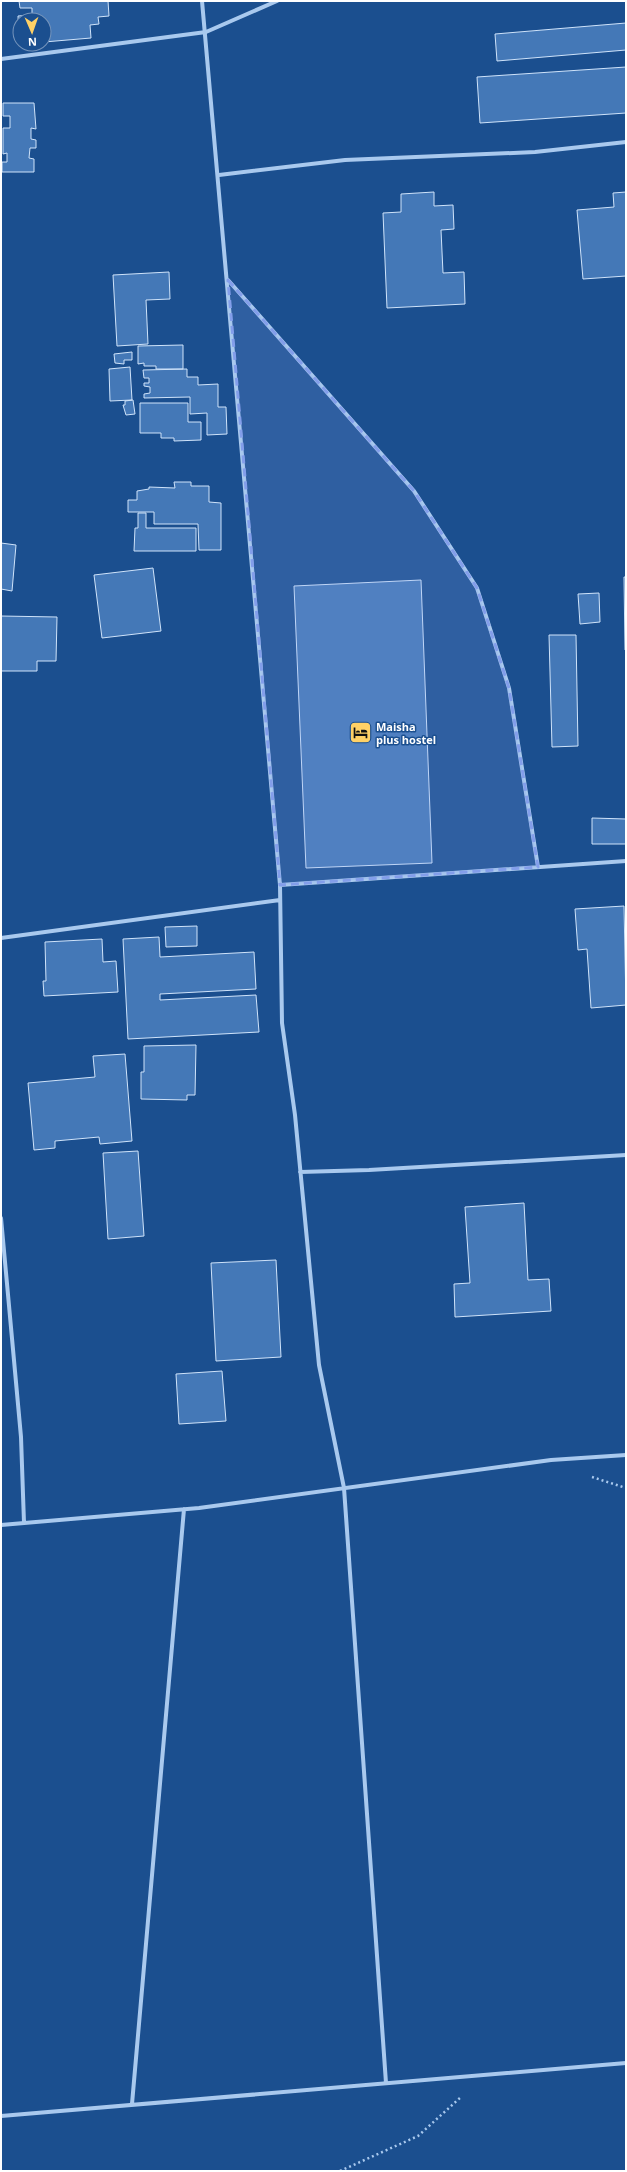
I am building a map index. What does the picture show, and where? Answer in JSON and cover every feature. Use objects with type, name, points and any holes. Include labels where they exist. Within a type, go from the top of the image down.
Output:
[{"type":"street","points":[[202,1],[219,175],[280,885],[282,1023],[295,1115],[318,1365],[344,1488],[386,2083]]},
{"type":"street","points":[[1,60],[206,32],[277,1]]},
{"type":"street","points":[[219,175],[345,160],[535,152],[626,142]]},
{"type":"street","points":[[228,280],[414,491],[477,588],[509,688],[538,867]]},
{"type":"street","points":[[280,885],[626,861]]},
{"type":"street","points":[[1,938],[280,900]]},
{"type":"street","points":[[300,1172],[369,1170],[626,1155]]},
{"type":"street","points":[[1,1218],[21,1436],[24,1523]]},
{"type":"street","points":[[1,1525],[184,1509],[551,1460],[626,1455]]},
{"type":"street","points":[[132,2104],[184,1509]]},
{"type":"street","points":[[1,2116],[626,2062]]},
{"type":"path","points":[[340,2171],[418,2136],[485,2074]]},
{"type":"highlighted area","points":[[228,280],[414,491],[477,588],[509,688],[538,867],[280,885]]},
{"type":"building","points":[[19,1],[108,1],[109,16],[98,17],[99,24],[90,25],[91,38],[52,41],[52,12],[32,12],[32,8],[20,8]]},
{"type":"building","points":[[626,23],[626,50],[497,61],[495,34]]},
{"type":"building","points":[[626,67],[626,113],[480,123],[477,77]]},
{"type":"building","points":[[3,103],[34,103],[36,129],[31,128],[31,139],[36,140],[36,148],[30,148],[29,158],[34,159],[34,172],[2,172],[2,162],[7,162],[7,153],[3,154],[3,128],[10,128],[10,116],[3,116]]},
{"type":"building","points":[[434,192],[434,206],[453,205],[454,229],[441,230],[443,273],[464,272],[465,304],[387,308],[383,213],[401,212],[401,194]]},
{"type":"building","points":[[626,192],[626,276],[583,279],[577,210],[614,207],[613,193]]},
{"type":"building","points":[[169,272],[170,299],[146,300],[148,344],[117,346],[113,275]]},
{"type":"building","points":[[183,345],[183,369],[156,369],[156,366],[144,366],[144,363],[138,364],[138,346]]},
{"type":"building","points":[[132,352],[132,360],[124,360],[124,364],[115,363],[114,354]]},
{"type":"building","points":[[130,367],[132,400],[110,401],[109,369]]},
{"type":"building","points":[[187,369],[187,377],[198,377],[198,385],[218,384],[218,407],[226,407],[227,434],[207,435],[207,413],[190,414],[190,397],[144,398],[144,394],[150,393],[150,387],[144,386],[144,383],[149,383],[149,378],[144,378],[143,370]]},
{"type":"building","points":[[133,400],[135,414],[126,415],[123,405],[125,405],[125,401]]},
{"type":"building","points":[[140,403],[188,403],[188,422],[201,422],[201,440],[174,441],[174,438],[161,438],[161,433],[140,433]]},
{"type":"building","points":[[174,482],[191,482],[191,486],[209,486],[209,502],[221,503],[221,550],[199,550],[198,524],[154,524],[154,512],[128,512],[128,500],[137,500],[137,491],[149,489],[149,487],[175,488]]},
{"type":"building","points":[[138,513],[146,513],[146,528],[196,528],[196,551],[134,551],[135,528],[138,528]]},
{"type":"building","points":[[1,543],[16,545],[12,591],[1,589]]},
{"type":"building","points":[[153,568],[161,631],[102,638],[94,575]]},
{"type":"building","points":[[624,577],[626,577],[626,650],[625,650]]},
{"type":"building","points":[[421,580],[432,863],[306,868],[294,586]]},
{"type":"building","points":[[599,593],[600,622],[580,624],[578,594]]},
{"type":"building","points":[[1,616],[57,617],[56,661],[37,661],[37,671],[1,671]]},
{"type":"building","points":[[549,635],[576,635],[578,746],[552,747]]},
{"type":"building","points":[[592,818],[626,819],[626,844],[592,844]]},
{"type":"building","points":[[624,906],[626,1005],[591,1008],[587,949],[578,950],[575,909]]},
{"type":"building","points":[[197,926],[197,946],[166,947],[165,927]]},
{"type":"building","points":[[159,937],[160,957],[254,952],[256,989],[160,994],[160,1000],[256,995],[259,1032],[128,1039],[123,939]]},
{"type":"building","points":[[102,939],[103,962],[116,961],[118,992],[44,996],[43,981],[46,981],[45,942]]},
{"type":"building","points":[[196,1045],[195,1095],[187,1095],[187,1100],[141,1099],[141,1072],[144,1072],[144,1046]]},
{"type":"building","points":[[125,1054],[132,1141],[100,1144],[99,1137],[55,1141],[55,1148],[34,1150],[28,1083],[95,1077],[93,1056]]},
{"type":"building","points":[[138,1151],[144,1236],[108,1239],[103,1153]]},
{"type":"building","points":[[524,1203],[528,1280],[549,1279],[551,1311],[455,1317],[454,1284],[470,1283],[465,1207]]},
{"type":"building","points":[[276,1260],[281,1357],[216,1361],[211,1263]]},
{"type":"building","points":[[222,1371],[226,1421],[179,1424],[176,1374]]},
{"type":"place","name":"Maisha plus hostel","points":[[361,732]]}]
